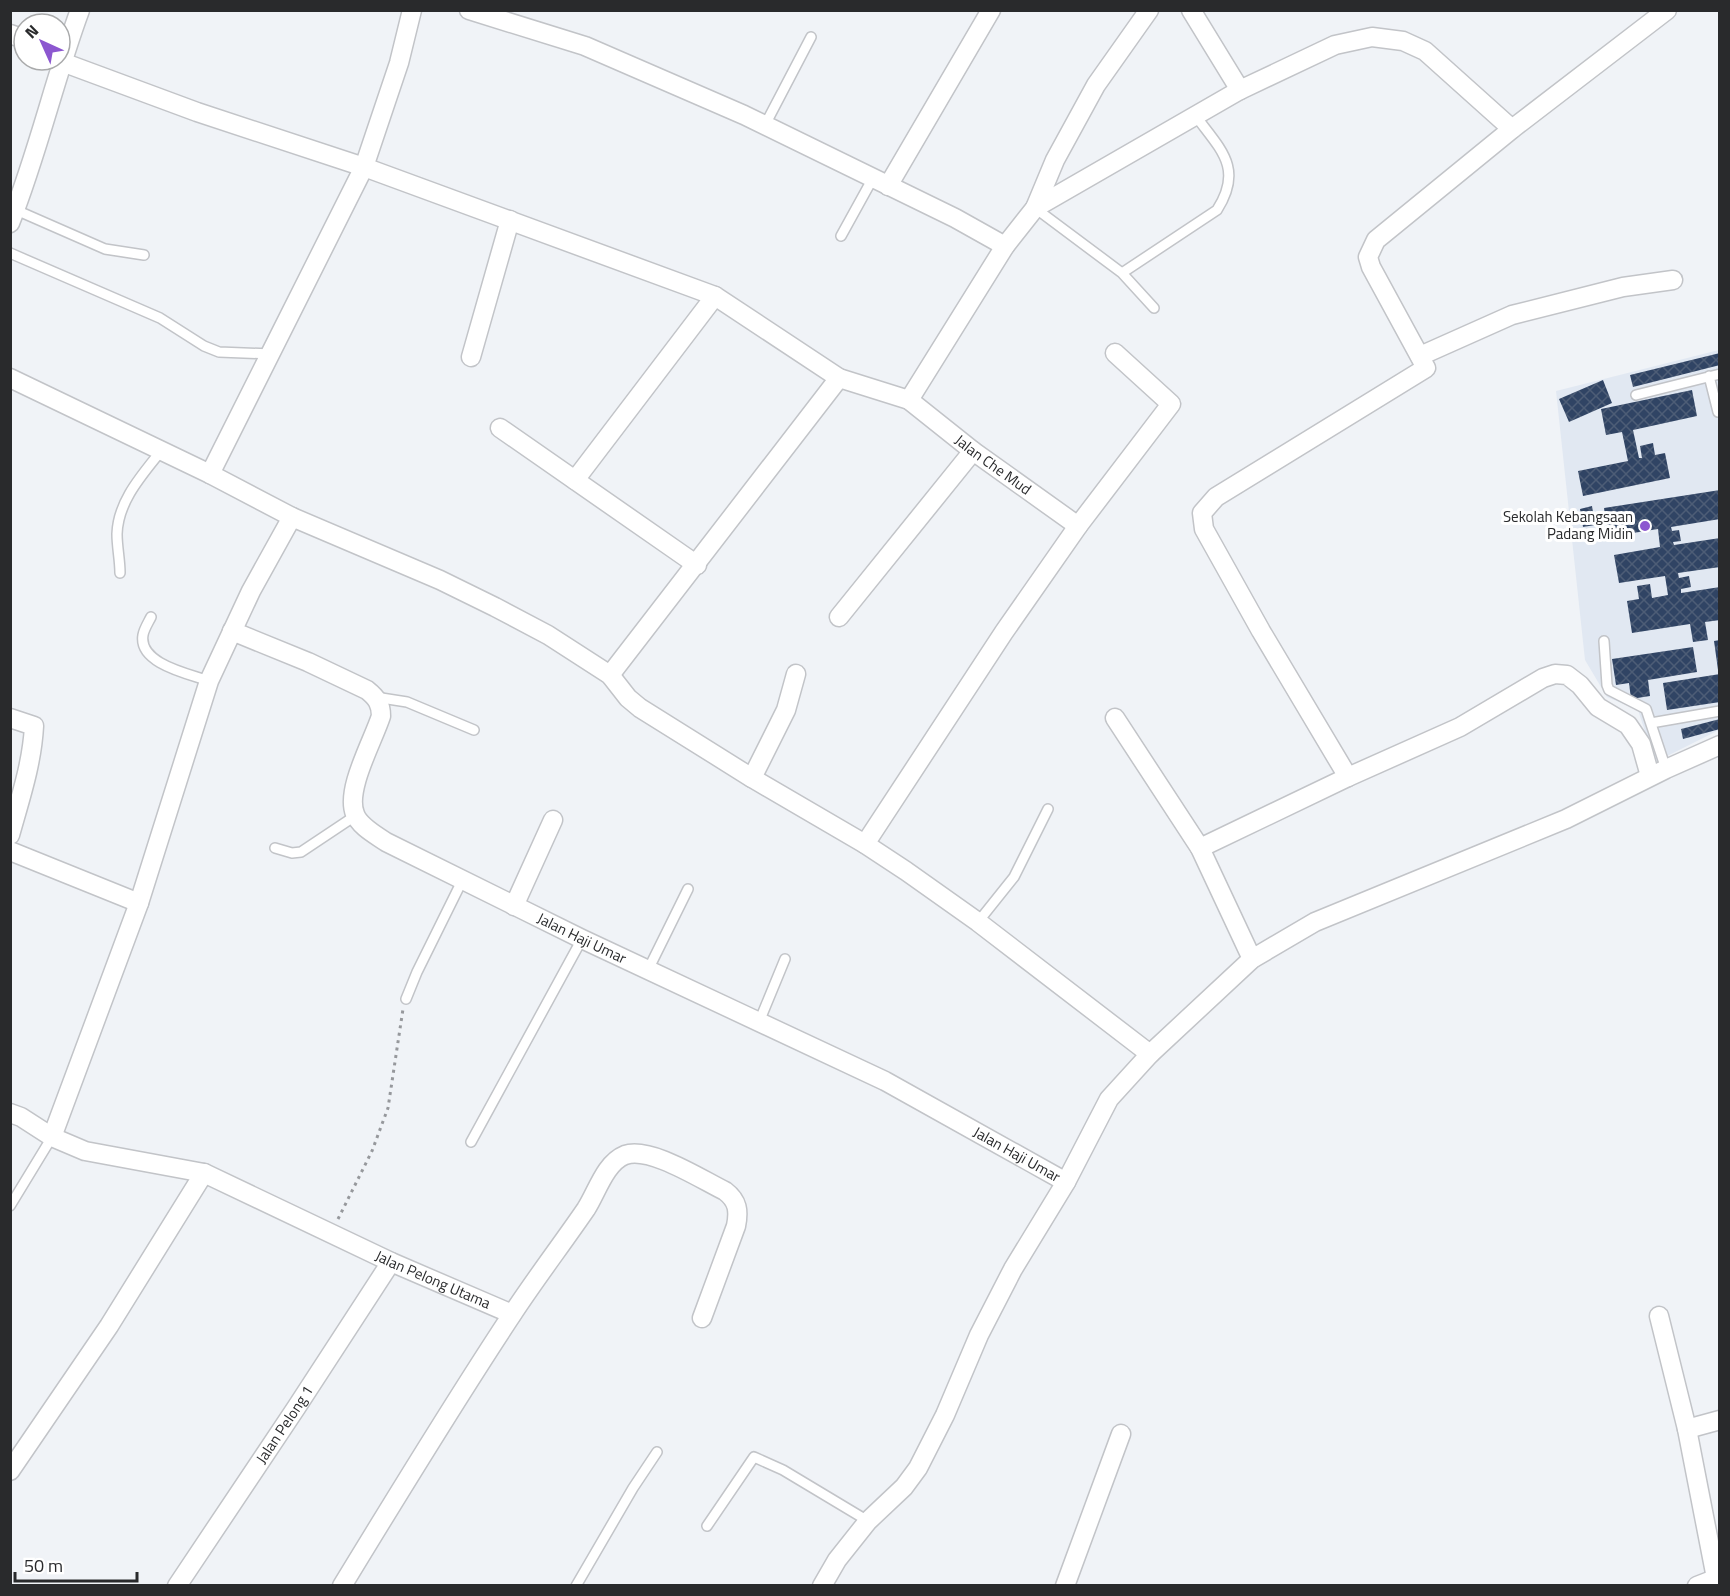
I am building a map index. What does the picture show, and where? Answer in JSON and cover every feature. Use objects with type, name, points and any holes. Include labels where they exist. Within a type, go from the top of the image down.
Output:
[{"type":"street","points":[[72,30],[80,10]]},
{"type":"street","points":[[210,474],[364,167],[399,63],[412,10]]},
{"type":"street","points":[[469,10],[585,46],[765,125],[955,218],[1005,246]]},
{"type":"street","points":[[880,182],[991,10]]},
{"type":"street","points":[[72,60],[197,112],[364,167],[715,296],[839,378],[909,400],[1005,246],[1035,208],[1055,160],[1096,85],[1149,10]]},
{"type":"street","points":[[1191,10],[1240,90]]},
{"type":"street","points":[[1348,777],[1261,631],[1210,539],[1202,521],[1202,513],[1216,496],[1426,368],[1371,267],[1368,257],[1376,240],[1512,129],[1667,10]]},
{"type":"street","points":[[1035,208],[1240,90],[1335,45],[1372,37],[1403,41],[1425,51],[1512,129]]},
{"type":"street","points":[[13,216],[57,72]]},
{"type":"street","points":[[471,357],[510,220]]},
{"type":"street","points":[[1420,356],[1512,315],[1623,287],[1672,280]]},
{"type":"street","points":[[575,480],[715,296]]},
{"type":"street","points":[[865,844],[1004,632],[1078,526],[1170,404],[1115,353]]},
{"type":"street","points":[[10,378],[210,474],[291,517],[440,580],[548,635],[610,675],[628,698],[640,708],[752,778],[865,844],[978,922],[1150,1054]]},
{"type":"street","points":[[610,675],[839,378]]},
{"type":"street","name":"Jalan Che Mud","points":[[909,400],[973,451],[1078,526]]},
{"type":"street","points":[[500,428],[697,565]]},
{"type":"street","points":[[839,617],[973,451]]},
{"type":"street","points":[[52,1137],[139,903],[209,681],[291,517]]},
{"type":"street","points":[[232,631],[308,662],[367,690],[381,706],[381,716],[356,783],[352,801],[355,816]]},
{"type":"street","points":[[752,778],[786,710],[796,674]]},
{"type":"street","points":[[1200,848],[1348,777],[1460,727],[1543,678],[1555,674],[1567,675],[1580,685],[1598,707],[1628,725],[1658,772]]},
{"type":"street","points":[[10,718],[34,726],[28,775],[10,835]]},
{"type":"street","points":[[1115,718],[1200,848],[1252,958]]},
{"type":"street","points":[[822,1586],[837,1560],[868,1521],[904,1487],[918,1468],[940,1426],[979,1335],[1013,1269],[1066,1182],[1109,1100],[1150,1054],[1252,958],[1315,922],[1566,819],[1658,772],[1719,745]]},
{"type":"street","name":"Jalan Haji Umar","points":[[355,816],[386,842],[582,939],[885,1081],[1066,1182]]},
{"type":"street","points":[[514,906],[553,820]]},
{"type":"street","points":[[10,851],[139,903]]},
{"type":"street","name":"Jalan Pelong Utama","points":[[10,1113],[52,1137],[85,1151],[204,1173],[391,1262],[512,1314]]},
{"type":"street","points":[[342,1586],[512,1314],[588,1206],[614,1163],[625,1155],[640,1153],[654,1156],[726,1191],[737,1205],[739,1214],[736,1226],[702,1318]]},
{"type":"street","points":[[10,1471],[109,1326],[204,1173]]},
{"type":"street","name":"Jalan Pelong 1","points":[[177,1586],[271,1447],[391,1262]]},
{"type":"street","points":[[1659,1316],[1687,1429],[1718,1577],[1697,1586]]},
{"type":"street","points":[[1687,1429],[1719,1420]]},
{"type":"street","points":[[1065,1586],[1121,1434]]},
{"type":"lane","points":[[765,125],[811,37]]},
{"type":"lane","points":[[1122,273],[1217,210],[1225,198],[1229,184],[1224,154],[1195,115]]},
{"type":"lane","points":[[841,236],[880,182]]},
{"type":"lane","points":[[1035,208],[1122,273],[1154,308]]},
{"type":"lane","points":[[13,216],[105,249],[144,255]]},
{"type":"lane","points":[[10,253],[160,318],[204,346],[219,352],[271,354]]},
{"type":"lane","points":[[1636,395],[1719,374]]},
{"type":"lane","points":[[1709,376],[1718,412]]},
{"type":"lane","points":[[120,573],[117,534],[119,517],[127,497],[161,451]]},
{"type":"lane","points":[[150,617],[142,635],[143,646],[147,653],[163,664],[209,681]]},
{"type":"lane","points":[[1604,641],[1607,685],[1610,690],[1646,709],[1651,723],[1658,772]]},
{"type":"lane","points":[[375,697],[407,702],[474,730]]},
{"type":"lane","points":[[1651,723],[1719,711]]},
{"type":"lane","points":[[978,922],[1014,877],[1048,809]]},
{"type":"lane","points":[[275,848],[292,853],[301,852],[355,816]]},
{"type":"lane","points":[[406,999],[462,881]]},
{"type":"lane","points":[[648,970],[688,889]]},
{"type":"lane","points":[[471,1142],[582,939]]},
{"type":"lane","points":[[759,1022],[785,959]]},
{"type":"lane","points":[[10,1206],[52,1137]]},
{"type":"lane","points":[[576,1586],[633,1488],[657,1452]]},
{"type":"lane","points":[[707,1526],[754,1457],[783,1470],[868,1521]]},
{"type":"path","points":[[331,1234],[372,1151],[388,1107],[399,1028],[406,999]]},
{"type":"shaded area","name":"Sekolah Kebangsaan Padang Midin","points":[[1719,350],[1719,730],[1655,762],[1638,710],[1607,697],[1585,660],[1556,391]]},
{"type":"building","points":[[1720,353],[1720,365],[1633,387],[1630,375]]},
{"type":"building","points":[[1603,380],[1612,403],[1569,422],[1559,399]]},
{"type":"building","points":[[1692,390],[1697,416],[1633,430],[1639,458],[1642,458],[1640,446],[1653,443],[1655,455],[1665,453],[1670,478],[1583,496],[1578,471],[1628,461],[1622,432],[1606,435],[1601,409]]},
{"type":"building","points":[[1720,490],[1720,519],[1671,527],[1672,531],[1679,530],[1681,541],[1673,542],[1674,545],[1720,538],[1720,567],[1678,573],[1679,578],[1689,576],[1691,587],[1681,589],[1681,593],[1720,587],[1720,620],[1705,622],[1708,640],[1693,642],[1690,624],[1632,633],[1627,601],[1639,599],[1637,586],[1650,584],[1652,598],[1668,595],[1665,576],[1619,583],[1614,555],[1660,547],[1658,529],[1608,537],[1604,508]]},
{"type":"building","points":[[1592,506],[1595,525],[1583,527],[1580,509]]},
{"type":"building","points":[[1720,640],[1720,670],[1718,670],[1714,641]]},
{"type":"building","points":[[1693,647],[1697,672],[1648,680],[1650,696],[1631,699],[1629,683],[1616,685],[1612,659]]},
{"type":"building","points":[[1720,674],[1720,702],[1667,710],[1663,683]]},
{"type":"building","points":[[1720,719],[1720,729],[1683,739],[1681,729]]},
{"type":"place","name":"Sekolah Kebangsaan Padang Midin","points":[[1645,526]]}]
